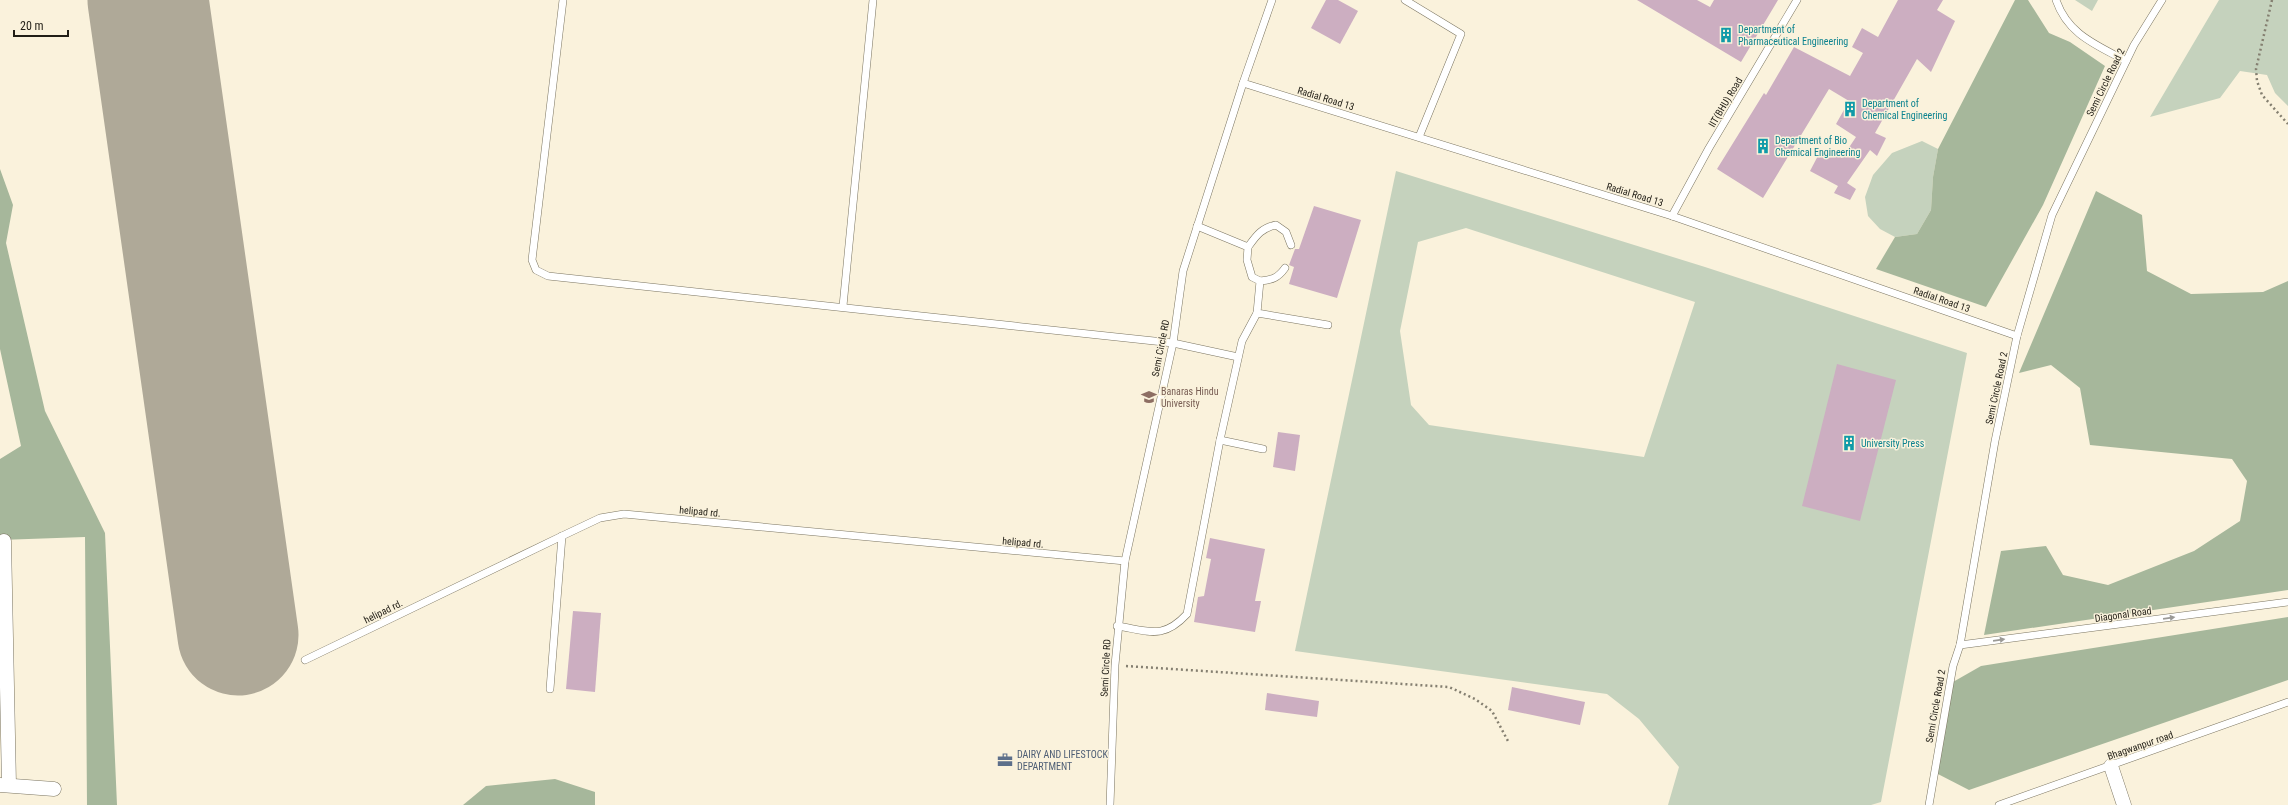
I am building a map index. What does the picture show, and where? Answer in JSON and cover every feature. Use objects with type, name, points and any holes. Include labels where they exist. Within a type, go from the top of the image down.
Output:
[{"type":"street","points":[[4,541],[5,785],[54,789]]},
{"type":"street","points":[[2111,766],[2124,805]]},
{"type":"lane","points":[[563,0],[532,260],[536,270],[548,276],[843,306],[1173,343],[1238,357]]},
{"type":"lane","points":[[843,306],[873,0]]},
{"type":"lane","name":"Semi Circle RD","points":[[1110,805],[1117,626],[1125,562],[1173,343],[1183,271],[1243,83],[1272,0]]},
{"type":"lane","points":[[1405,0],[1461,34],[1419,137]]},
{"type":"lane","name":"IIT(BHU) Road","points":[[1672,216],[1709,148],[1797,0]]},
{"type":"lane","points":[[2056,0],[2059,8],[2080,36],[2126,61]]},
{"type":"lane","name":"Semi Circle Road 2","points":[[1929,805],[1953,666],[1960,645],[1995,441],[2017,336],[2052,215],[2126,61],[2162,0]]},
{"type":"lane","name":"Radial Road 13","points":[[1243,83],[1672,216],[2017,336]]},
{"type":"lane","points":[[1285,268],[1280,276],[1271,280],[1260,281],[1252,277],[1247,260],[1248,247],[1258,232],[1266,227],[1276,225],[1286,232],[1291,245]]},
{"type":"lane","points":[[1197,226],[1248,247]]},
{"type":"lane","points":[[1117,626],[1161,633],[1176,626],[1187,614],[1220,440],[1238,357],[1248,326],[1256,313],[1260,281]]},
{"type":"lane","points":[[1256,313],[1328,326]]},
{"type":"lane","points":[[1220,440],[1263,449]]},
{"type":"lane","name":"helipad rd.","points":[[305,660],[600,518],[624,514],[1125,562]]},
{"type":"lane","points":[[550,689],[562,536]]},
{"type":"lane","name":"Diagonal Road","points":[[1960,645],[2288,602]]},
{"type":"lane","name":"Bhagwanpur road","points":[[1999,805],[2288,702]]},
{"type":"path","points":[[2272,0],[2256,69],[2257,81],[2262,95],[2288,124]]},
{"type":"path","points":[[1115,665],[1449,687],[1475,699],[1492,712],[1509,743]]},
{"type":"green space","points":[[2015,0],[2028,0],[2049,33],[2070,42],[2105,66],[2043,205],[1986,307],[1876,269],[1895,237],[1917,234],[1931,210],[1933,177],[1938,149]]},
{"type":"green space","points":[[2075,0],[2098,0],[2092,11]]},
{"type":"green space","points":[[2219,0],[2288,0],[2288,106],[2275,93],[2267,75],[2240,71],[2220,98],[2150,117]]},
{"type":"green space","points":[[1922,141],[1938,149],[1933,177],[1931,210],[1917,234],[1895,237],[1880,229],[1868,216],[1865,197],[1873,175],[1892,153]]},
{"type":"green space","points":[[0,169],[13,205],[6,243],[45,411],[105,533],[117,805],[87,805],[85,537],[0,540],[0,459],[21,446],[0,349]]},
{"type":"green space","points":[[1396,171],[1705,267],[1967,353],[1881,802],[1871,805],[1668,805],[1679,767],[1639,719],[1607,694],[1295,651]],"holes":[[[1466,228],[1695,302],[1644,457],[1429,425],[1411,405],[1400,331],[1418,242]]]},
{"type":"green space","points":[[2096,191],[2142,215],[2147,271],[2191,294],[2263,292],[2288,281],[2288,590],[1984,635],[2001,551],[2046,546],[2063,575],[2108,585],[2194,551],[2240,521],[2247,481],[2232,459],[2090,445],[2080,388],[2051,365],[2019,373]]},
{"type":"green space","points":[[2288,617],[2288,680],[1969,790],[1936,773],[1946,686],[1981,666]]},
{"type":"green space","points":[[555,779],[595,792],[595,805],[463,805],[486,786]]},
{"type":"building","points":[[1326,0],[1338,0],[1358,11],[1340,44],[1311,28]]},
{"type":"building","name":"Department of Pharmaceutical Engineering","points":[[1637,0],[1697,0],[1710,7],[1714,0],[1778,0],[1741,62]]},
{"type":"building","name":"Department of Chemical Engineering","points":[[1898,0],[1943,0],[1937,10],[1955,21],[1931,72],[1917,59],[1875,133],[1886,138],[1877,156],[1870,150],[1847,183],[1856,189],[1850,200],[1834,193],[1838,186],[1810,171],[1821,150],[1842,158],[1856,137],[1836,124],[1849,101],[1829,89],[1763,198],[1717,169],[1764,93],[1766,95],[1794,47],[1850,76],[1863,53],[1852,47],[1862,28],[1878,37]]},
{"type":"building","points":[[1314,206],[1361,220],[1337,298],[1289,284],[1294,267],[1289,265],[1295,249],[1299,249]]},
{"type":"building","name":"University Press","points":[[1837,364],[1896,380],[1860,521],[1802,506]]},
{"type":"building","points":[[1278,432],[1300,435],[1295,471],[1273,467]]},
{"type":"building","points":[[1210,538],[1265,549],[1255,601],[1261,601],[1255,632],[1194,622],[1198,597],[1204,596],[1211,559],[1206,558]]},
{"type":"building","points":[[573,611],[601,613],[595,692],[566,689]]},
{"type":"building","points":[[1512,687],[1585,702],[1580,725],[1508,710]]},
{"type":"building","points":[[1267,693],[1319,701],[1317,717],[1265,710]]},
{"type":"runway","points":[[148,0],[238,635]]},
{"type":"place","name":"Department of Pharmaceutical Engineering","points":[[1726,35]]},
{"type":"place","name":"Department of Chemical Engineering","points":[[1850,109]]},
{"type":"place","name":"Department of Bio Chemical Engineering","points":[[1763,146]]},
{"type":"place","name":"Banaras Hindu University","points":[[1149,397]]},
{"type":"place","name":"University Press","points":[[1849,443]]},
{"type":"place","name":"DAIRY AND LIFESTOCK DEPARTMENT","points":[[1005,760]]}]
